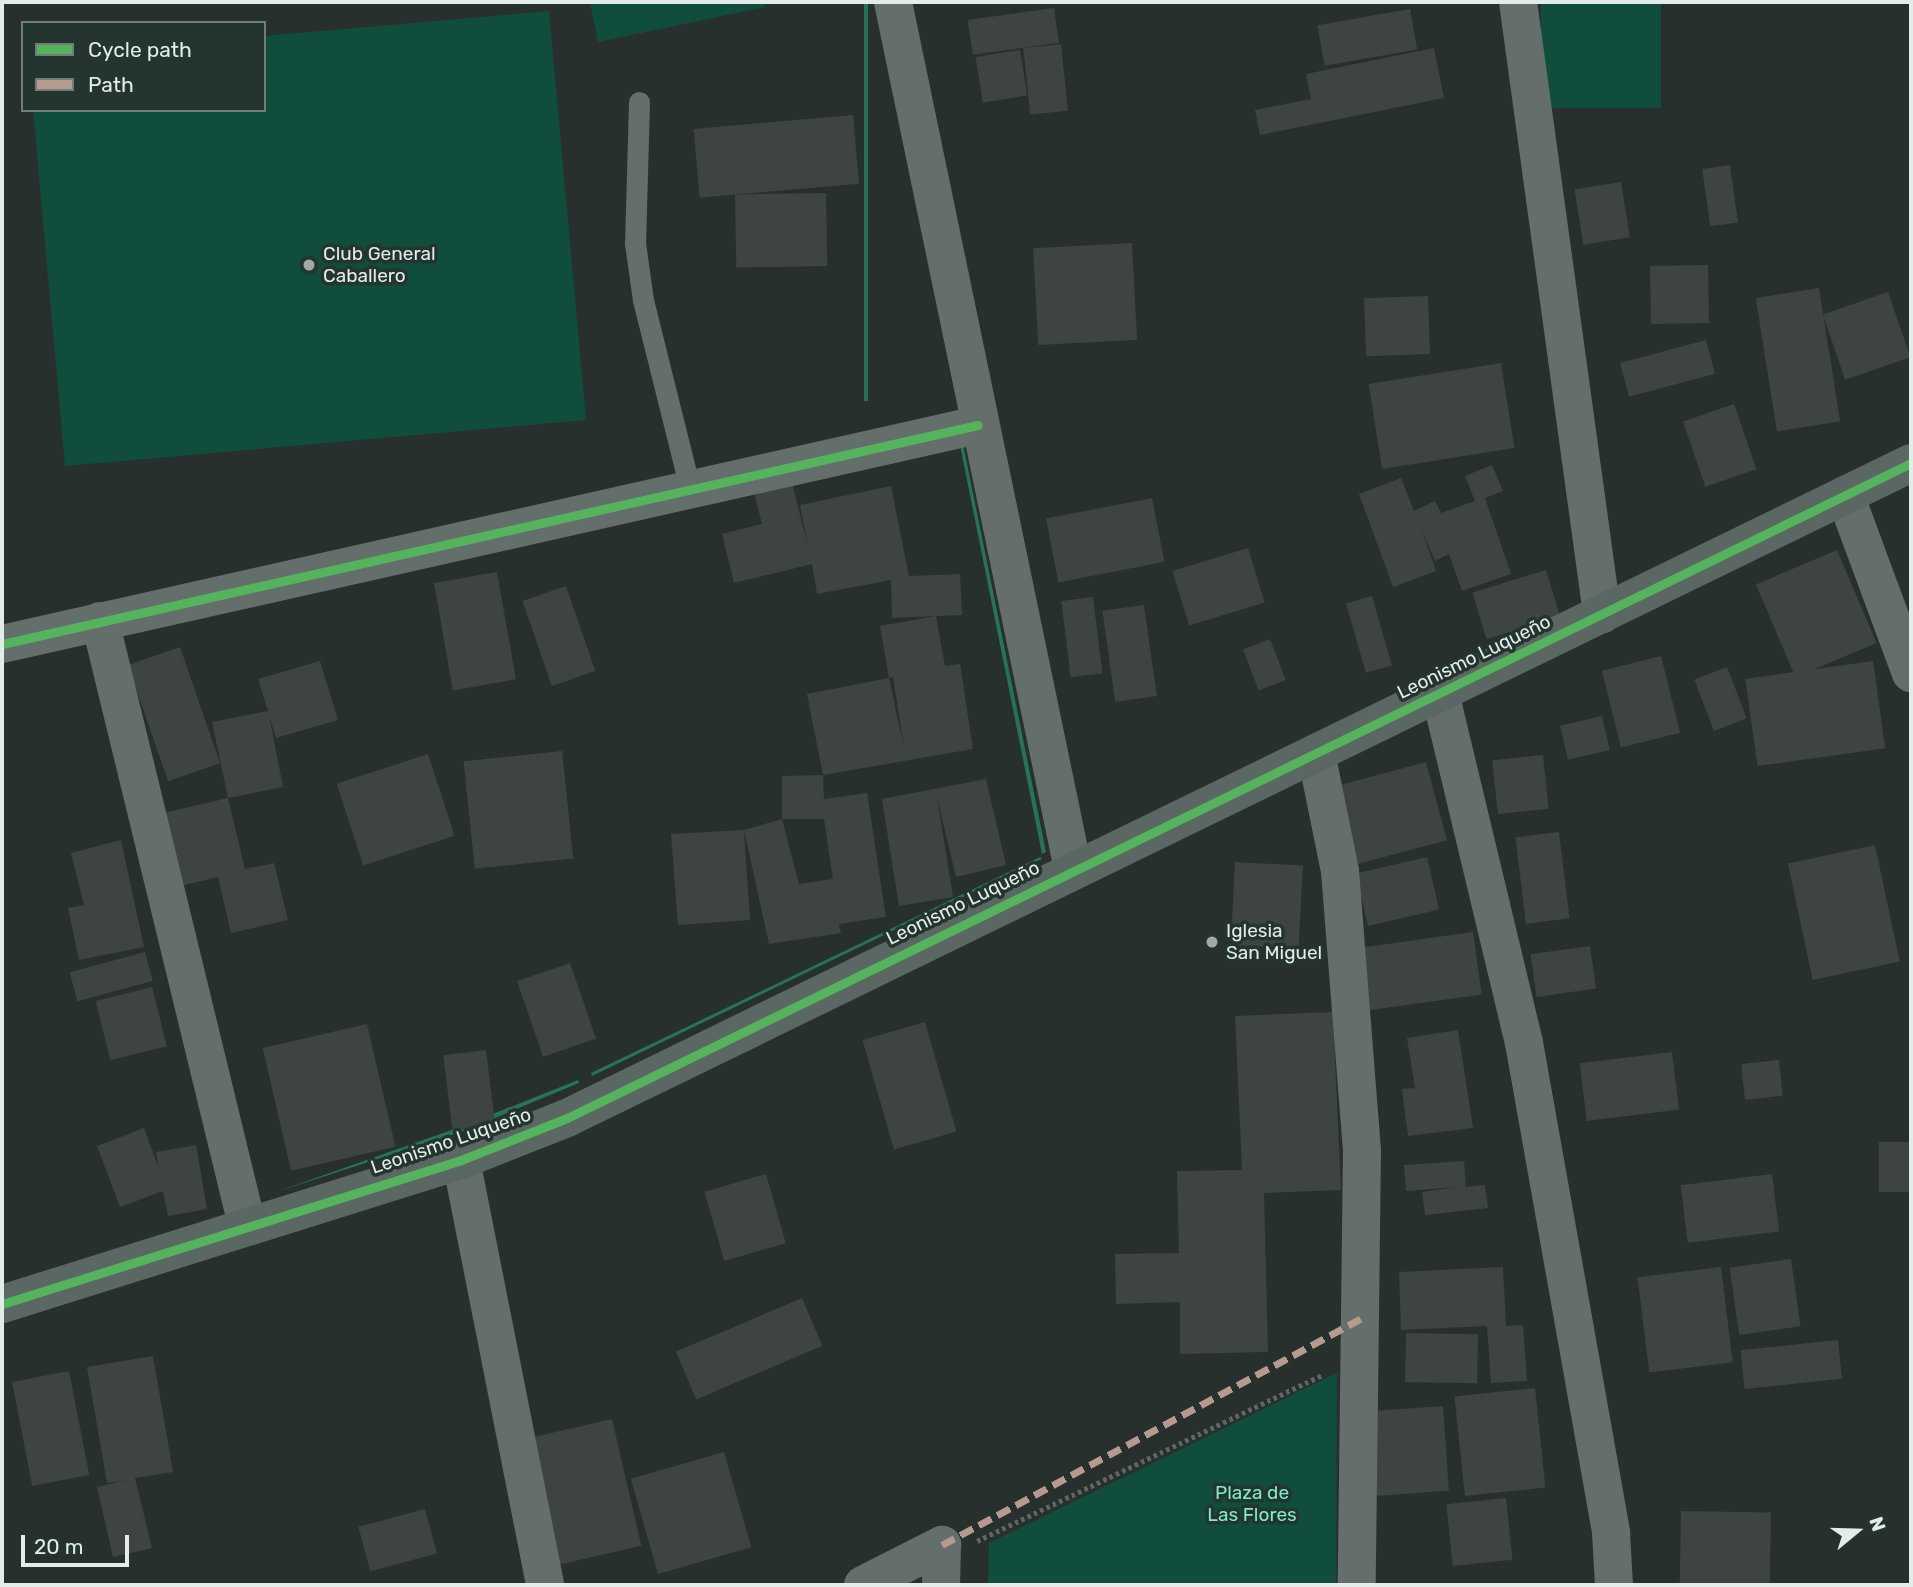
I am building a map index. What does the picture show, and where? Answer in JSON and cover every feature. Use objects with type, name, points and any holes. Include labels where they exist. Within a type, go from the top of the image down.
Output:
[{"type":"street","points":[[893,2],[978,425],[1073,869]]},
{"type":"street","points":[[1518,2],[1602,614]]},
{"type":"street","points":[[2,645],[978,425]]},
{"type":"street","name":"Leonismo Luqueño","points":[[2,1304],[461,1160],[567,1118],[1073,869],[1911,463]]},
{"type":"street","points":[[1845,495],[1911,673]]},
{"type":"street","points":[[100,621],[247,1225]]},
{"type":"street","points":[[1440,693],[1524,1043],[1611,1532],[1614,1585]]},
{"type":"street","points":[[1316,753],[1340,871],[1362,1150],[1357,1585]]},
{"type":"street","points":[[461,1160],[545,1585]]},
{"type":"street","points":[[863,1585],[942,1545],[941,1585]]},
{"type":"lane","points":[[639,102],[635,243],[643,300],[690,489]]},
{"type":"path","points":[[973,1553],[973,1543],[1330,1371]]},
{"type":"green space","points":[[590,2],[764,2],[765,7],[598,42]]},
{"type":"green space","points":[[1541,2],[1661,2],[1661,108],[1541,108]]},
{"type":"green space","name":"Club General Caballero","points":[[549,11],[586,420],[65,466],[33,112],[266,112],[266,36]]},
{"type":"green space","name":"Plaza de Las Flores","points":[[1337,1373],[1336,1585],[988,1585],[989,1543]]},
{"type":"shaded area","points":[[864,2],[868,2],[868,401],[864,401]]},
{"type":"shaded area","points":[[963,444],[1046,852],[1042,854],[960,445]]},
{"type":"shaded area","points":[[1040,857],[1042,859],[592,1076],[591,1073]]},
{"type":"shaded area","points":[[578,1080],[579,1083],[461,1132],[276,1192],[460,1127]]},
{"type":"building","points":[[1054,8],[1059,43],[973,55],[968,20]]},
{"type":"building","points":[[1410,9],[1417,49],[1325,66],[1317,25]]},
{"type":"building","points":[[1061,44],[1068,111],[1030,115],[1023,48]]},
{"type":"building","points":[[1434,48],[1444,98],[1260,135],[1255,110],[1311,99],[1306,74]]},
{"type":"building","points":[[1020,50],[1027,95],[983,102],[976,57]]},
{"type":"building","points":[[853,115],[859,184],[700,198],[694,129]]},
{"type":"building","points":[[1730,165],[1738,222],[1710,226],[1702,169]]},
{"type":"building","points":[[1621,182],[1630,237],[1583,245],[1575,189]]},
{"type":"building","points":[[826,193],[827,266],[736,268],[735,195]]},
{"type":"building","points":[[1132,243],[1137,340],[1038,345],[1033,248]]},
{"type":"building","points":[[1708,265],[1709,323],[1651,324],[1650,266]]},
{"type":"building","points":[[1819,288],[1840,421],[1777,431],[1756,298]]},
{"type":"building","points":[[1888,292],[1910,357],[1845,380],[1823,314]]},
{"type":"building","points":[[1428,296],[1430,354],[1366,356],[1364,298]]},
{"type":"building","points":[[1706,340],[1715,374],[1629,397],[1620,363]]},
{"type":"building","points":[[1501,363],[1514,448],[1382,469],[1369,384]]},
{"type":"building","points":[[1734,404],[1756,469],[1705,487],[1683,422]]},
{"type":"building","points":[[1492,465],[1503,491],[1485,498],[1511,574],[1462,591],[1449,554],[1435,561],[1422,531],[1436,571],[1393,587],[1359,494],[1401,478],[1414,511],[1435,501],[1441,513],[1475,501],[1465,476]]},
{"type":"building","points":[[791,479],[808,547],[800,505],[891,486],[909,576],[960,574],[962,615],[892,618],[891,580],[817,594],[812,564],[734,583],[722,534],[762,524],[753,488]]},
{"type":"building","points":[[1152,498],[1164,562],[1058,582],[1046,519]]},
{"type":"building","points":[[1248,548],[1265,603],[1189,626],[1172,571]]},
{"type":"building","points":[[1837,550],[1876,643],[1795,677],[1756,584]]},
{"type":"building","points":[[1546,570],[1560,617],[1487,639],[1472,593]]},
{"type":"building","points":[[497,572],[516,679],[453,690],[434,583]]},
{"type":"building","points":[[566,586],[595,671],[552,686],[523,601]]},
{"type":"building","points":[[1372,596],[1392,665],[1366,673],[1346,603]]},
{"type":"building","points":[[1093,597],[1102,673],[1071,677],[1061,601]]},
{"type":"building","points":[[1144,605],[1157,696],[1115,702],[1102,611]]},
{"type":"building","points":[[936,616],[945,666],[960,664],[973,749],[823,775],[807,694],[889,678],[880,626]],"holes":[[[893,677],[904,748],[889,678]]]},
{"type":"building","points":[[1270,639],[1286,680],[1259,690],[1243,649]]},
{"type":"building","points":[[180,647],[220,763],[168,781],[128,665]]},
{"type":"building","points":[[1661,656],[1680,733],[1621,747],[1602,671]]},
{"type":"building","points":[[320,661],[338,720],[276,738],[269,715],[283,787],[228,798],[212,722],[268,711],[258,679]]},
{"type":"building","points":[[1873,661],[1885,748],[1758,766],[1745,679]]},
{"type":"building","points":[[1727,667],[1747,718],[1714,731],[1694,680]]},
{"type":"building","points":[[1602,716],[1610,750],[1568,760],[1560,726]]},
{"type":"building","points":[[562,751],[573,858],[475,869],[464,761]]},
{"type":"building","points":[[428,754],[455,836],[363,865],[337,784]]},
{"type":"building","points":[[1543,755],[1549,809],[1498,814],[1492,760]]},
{"type":"building","points":[[1426,762],[1447,840],[1350,866],[1329,788]]},
{"type":"building","points":[[823,775],[824,799],[867,793],[886,917],[839,924],[841,933],[769,944],[744,830],[782,819],[782,776]],"holes":[[[782,819],[824,819],[833,879],[799,884]]]},
{"type":"building","points":[[986,779],[1006,865],[956,877],[937,797],[953,897],[899,906],[882,799]]},
{"type":"building","points":[[228,798],[245,869],[274,863],[288,920],[231,933],[218,877],[172,888],[155,815]]},
{"type":"building","points":[[744,830],[750,920],[678,925],[671,834]]},
{"type":"building","points":[[1559,832],[1570,918],[1526,924],[1515,837]]},
{"type":"building","points":[[121,840],[144,947],[79,960],[68,908],[84,905],[71,853]]},
{"type":"building","points":[[1875,845],[1900,961],[1813,980],[1788,864]]},
{"type":"building","points":[[1427,857],[1439,910],[1368,926],[1356,873]]},
{"type":"building","points":[[1235,862],[1303,866],[1299,948],[1231,945]]},
{"type":"building","points":[[1473,932],[1482,994],[1364,1011],[1355,949]]},
{"type":"building","points":[[1590,946],[1596,989],[1537,997],[1531,954]]},
{"type":"building","points":[[145,952],[153,981],[77,1001],[70,972]]},
{"type":"building","points":[[570,963],[596,1039],[543,1057],[517,981]]},
{"type":"building","points":[[152,987],[167,1046],[110,1060],[96,1001]]},
{"type":"building","points":[[1333,1012],[1341,1190],[1264,1193],[1268,1352],[1180,1354],[1180,1302],[1116,1304],[1115,1254],[1179,1253],[1177,1171],[1242,1170],[1235,1016]]},
{"type":"building","points":[[925,1022],[956,1132],[894,1150],[863,1040]]},
{"type":"building","points":[[367,1024],[395,1147],[291,1171],[263,1048]]},
{"type":"building","points":[[1458,1030],[1473,1128],[1408,1136],[1402,1089],[1415,1088],[1407,1038]]},
{"type":"building","points":[[486,1050],[495,1125],[453,1131],[443,1055]]},
{"type":"building","points":[[1672,1052],[1679,1110],[1587,1121],[1580,1063]]},
{"type":"building","points":[[1779,1060],[1783,1096],[1745,1100],[1741,1064]]},
{"type":"building","points":[[144,1128],[159,1169],[156,1152],[196,1145],[207,1209],[168,1216],[163,1191],[120,1207],[97,1146]]},
{"type":"building","points":[[1879,1142],[1911,1142],[1911,1192],[1879,1192]]},
{"type":"building","points":[[1464,1161],[1466,1187],[1485,1185],[1488,1208],[1425,1215],[1422,1192],[1456,1187],[1406,1191],[1404,1165]]},
{"type":"building","points":[[766,1174],[786,1243],[724,1261],[704,1192]]},
{"type":"building","points":[[1772,1174],[1779,1232],[1688,1243],[1681,1185]]},
{"type":"building","points":[[1791,1259],[1800,1326],[1739,1335],[1730,1268]]},
{"type":"building","points":[[1503,1267],[1506,1326],[1523,1325],[1527,1381],[1491,1383],[1487,1326],[1401,1330],[1399,1272]]},
{"type":"building","points":[[1721,1267],[1733,1362],[1649,1373],[1638,1277]]},
{"type":"building","points":[[802,1298],[822,1346],[696,1399],[676,1352]]},
{"type":"building","points":[[1406,1333],[1478,1334],[1477,1383],[1405,1382]]},
{"type":"building","points":[[1838,1340],[1842,1379],[1745,1389],[1741,1350]]},
{"type":"building","points":[[153,1356],[173,1472],[135,1478],[152,1548],[113,1557],[97,1487],[126,1480],[107,1483],[87,1367]]},
{"type":"building","points":[[69,1371],[89,1475],[32,1486],[12,1382]]},
{"type":"building","points":[[1535,1388],[1545,1487],[1465,1496],[1454,1396]]},
{"type":"building","points":[[1443,1406],[1449,1491],[1375,1496],[1369,1411]]},
{"type":"building","points":[[612,1419],[641,1546],[555,1566],[525,1439]]},
{"type":"building","points":[[724,1452],[751,1547],[658,1574],[631,1479]]},
{"type":"building","points":[[1506,1498],[1512,1560],[1453,1566],[1446,1504]]},
{"type":"building","points":[[425,1509],[437,1553],[370,1571],[358,1527]]},
{"type":"building","points":[[1681,1511],[1771,1513],[1770,1585],[1680,1585]]},
{"type":"marked path","points":[[942,1545],[1362,1318]]},
{"type":"cycle path","points":[[2,644],[978,425]]},
{"type":"cycle path","points":[[2,1304],[461,1160],[567,1118],[1911,463]]},
{"type":"place","name":"Club General Caballero","points":[[309,265]]},
{"type":"place","name":"Iglesia San Miguel","points":[[1212,942]]}]
